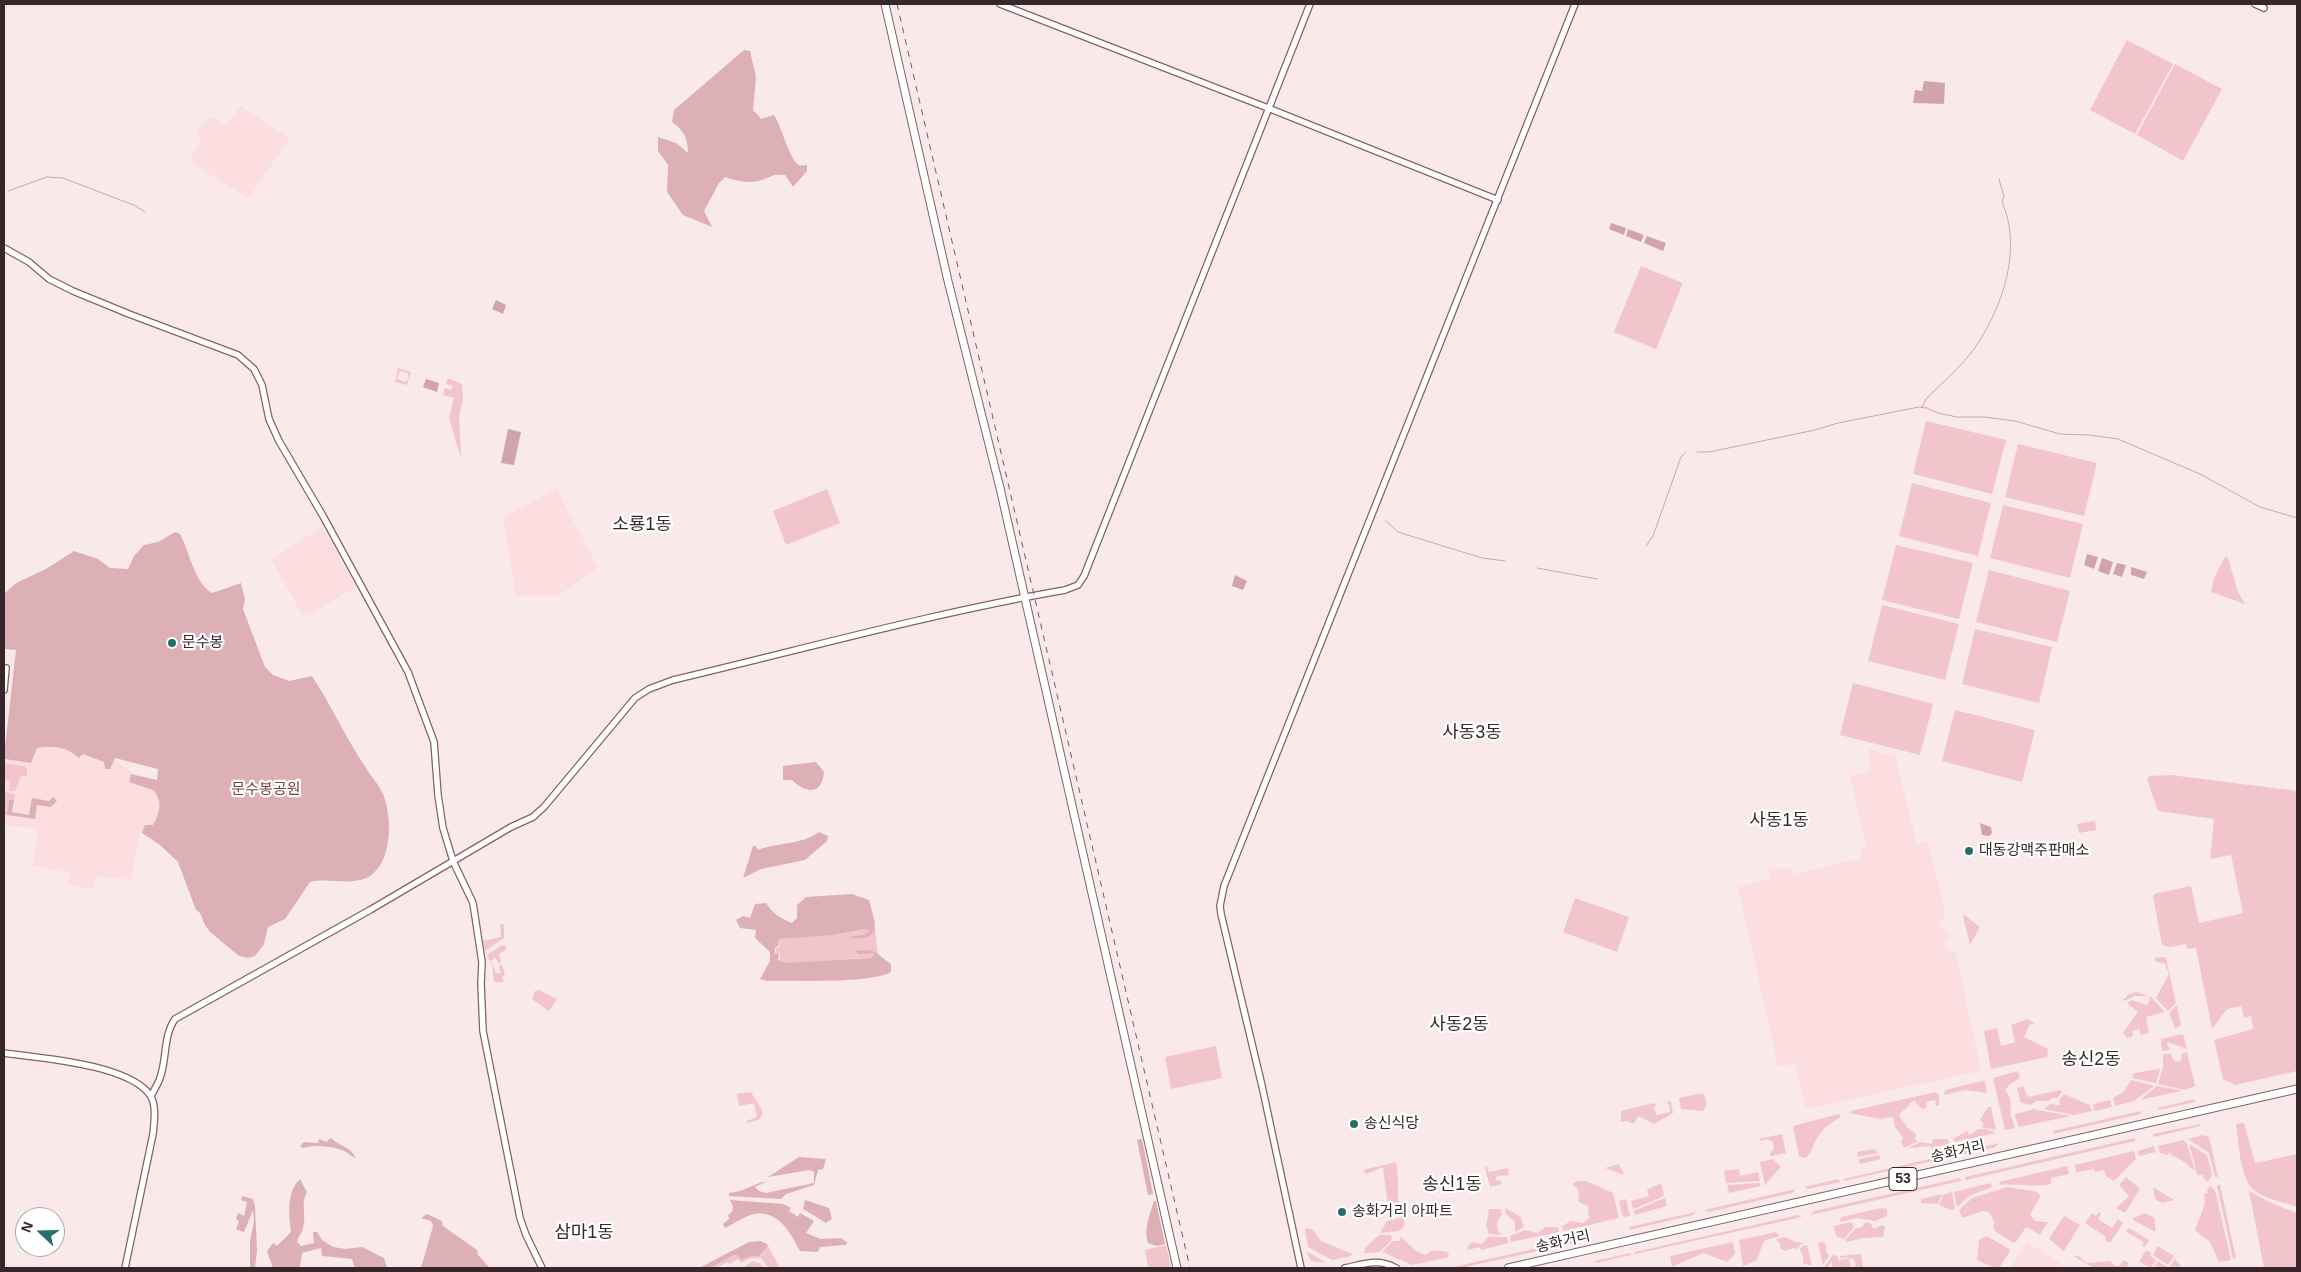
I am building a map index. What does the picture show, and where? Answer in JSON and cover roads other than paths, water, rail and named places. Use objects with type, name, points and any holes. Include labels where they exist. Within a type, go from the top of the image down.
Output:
[{"type":"main road","points":[[885,4],[942,252],[1000,488],[1177,1268]]},
{"type":"main road","name":"송화거리","points":[[1508,1268],[2297,1089]]},
{"type":"street","points":[[1000,4],[1498,200]]},
{"type":"street","points":[[125,1268],[153,1134],[154,1113],[151,1096],[160,1078],[169,1034],[175,1019],[512,827],[533,817],[554,796],[624,710],[648,689],[673,680],[888,626],[1072,589],[1081,582],[1310,4]]},
{"type":"street","points":[[1301,1268],[1262,1086],[1221,914],[1222,897],[1238,850],[1575,4]]},
{"type":"street","points":[[2255,4],[2264,8]]},
{"type":"street","points":[[4,248],[29,262],[49,279],[73,291],[238,355],[254,369],[262,385],[269,419],[279,441],[364,590],[413,685],[436,750],[438,795],[443,828],[453,861],[473,903],[482,962],[483,1031],[520,1218],[542,1268]]},
{"type":"street","points":[[4,690],[6,668]]},
{"type":"street","points":[[4,1053],[112,1071],[134,1082],[151,1096]]},
{"type":"street","points":[[1374,1261],[1385,1268]]},
{"type":"street","points":[[1345,1268],[1374,1261],[1383,1262],[1396,1268]]},
{"type":"waterway","points":[[8,191],[47,177],[63,178],[136,206],[145,212]]},
{"type":"waterway","points":[[1922,407],[1926,399],[1969,356],[1984,333],[2001,297],[2010,259],[2010,239],[2008,220],[2002,202],[2004,197],[1999,179]]},
{"type":"waterway","points":[[1697,452],[1709,452],[1919,407],[1957,417],[1984,417],[2015,421],[2060,434],[2118,439],[2200,474],[2260,507],[2297,518]]},
{"type":"waterway","points":[[1646,546],[1653,536],[1681,457],[1685,453]]},
{"type":"waterway","points":[[1385,520],[1398,532],[1482,558],[1505,561]]},
{"type":"waterway","points":[[1537,568],[1597,579]]},
{"type":"railway","points":[[897,4],[1190,1268]]},
{"type":"place","name":"문수봉","points":[[172,643]]},
{"type":"place","name":"대동강맥주판매소","points":[[1969,851]]},
{"type":"place","name":"송신식당","points":[[1354,1124]]},
{"type":"place","name":"송화거리 아파트","points":[[1342,1212]]},
{"type":"district","name":"소룡1동","points":[[642,525]]},
{"type":"district","name":"사동3동","points":[[1472,733]]},
{"type":"district","name":"사동1동","points":[[1779,821]]},
{"type":"district","name":"사동2동","points":[[1459,1025]]},
{"type":"district","name":"송신2동","points":[[2091,1060]]},
{"type":"district","name":"송신1동","points":[[1452,1185]]},
{"type":"district","name":"삼마1동","points":[[584,1233]]},
{"type":"park label","name":"문수봉공원","points":[[266,790]]}]
